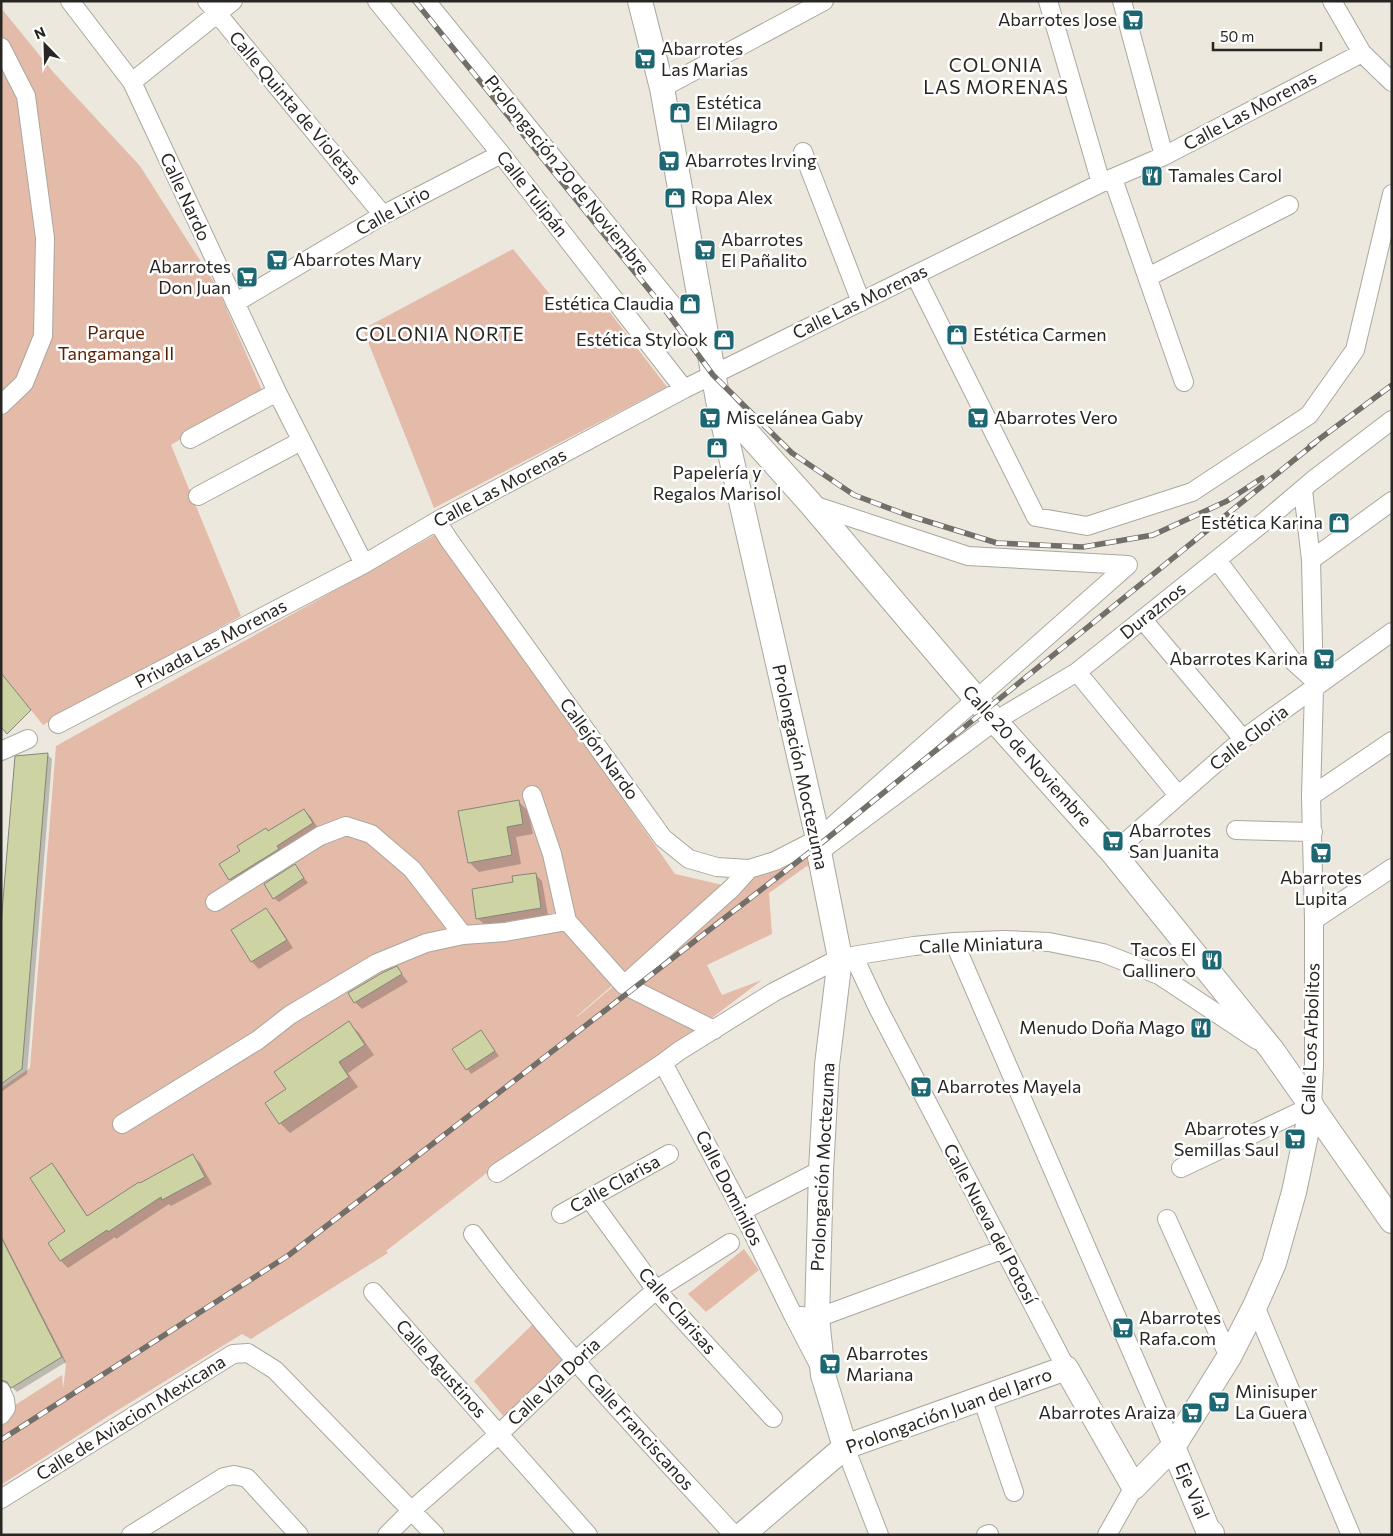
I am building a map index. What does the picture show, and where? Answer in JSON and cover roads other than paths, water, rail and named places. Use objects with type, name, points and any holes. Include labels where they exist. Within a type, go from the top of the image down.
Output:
[{"type":"main road","name":"Prolongación Moctezuma","points":[[640,1],[662,88],[718,400],[819,845],[847,958],[827,1065],[821,1170],[817,1318],[823,1375],[845,1447]]},
{"type":"main road","name":"Calle 20 de Noviembre","points":[[718,400],[810,503],[994,721],[1113,853],[1272,1050],[1388,1208]]},
{"type":"main road","name":"Calle Los Arbolitos","points":[[1134,1487],[1173,1447],[1228,1357],[1256,1306],[1274,1263],[1294,1192],[1312,1106]]},
{"type":"main road","name":"Prolongación Juan del Jarro","points":[[742,1535],[845,1447],[1066,1368]]},
{"type":"main road","name":"Calle Nueva del Potosí","points":[[1066,1368],[1134,1487]]},
{"type":"main road","name":"Eje Vial","points":[[1173,1447],[1210,1535]]},
{"type":"street","name":"Calle Nardo","points":[[70,1],[132,82],[276,392],[364,564]]},
{"type":"street","points":[[132,82],[212,8],[233,1]]},
{"type":"street","name":"Calle Tulipán","points":[[377,1],[501,154],[684,389]]},
{"type":"street","name":"Prolongación 20 de Noviembre","points":[[426,1],[708,350]]},
{"type":"street","points":[[662,88],[824,1]]},
{"type":"street","points":[[1048,1],[1107,181],[1148,277],[1184,382]]},
{"type":"street","points":[[1122,1],[1164,156]]},
{"type":"street","points":[[1332,1],[1362,53],[1392,82]]},
{"type":"street","name":"Calle Quinta de Violetas","points":[[212,8],[383,215]]},
{"type":"street","points":[[1,47],[26,96],[45,238],[43,336],[24,383],[1,405]]},
{"type":"street","name":"Calle Las Morenas","points":[[364,564],[437,521],[713,374],[1107,181],[1164,156],[1362,53]]},
{"type":"street","points":[[803,152],[861,302]]},
{"type":"street","name":"Calle Lirio","points":[[235,303],[383,215],[501,154]]},
{"type":"street","points":[[915,275],[1036,518],[1087,526],[1192,492],[1309,415],[1355,350],[1392,194]]},
{"type":"street","points":[[1148,277],[1289,205]]},
{"type":"street","points":[[190,439],[276,392]]},
{"type":"street","name":"Duraznos","points":[[819,845],[994,721],[1077,672],[1312,481],[1392,420]]},
{"type":"street","points":[[198,496],[301,441]]},
{"type":"street","name":"Calle Los Arbolitos","points":[[1303,490],[1311,560],[1314,684],[1311,796],[1314,920],[1314,1066],[1312,1106]]},
{"type":"street","points":[[1311,560],[1392,501]]},
{"type":"street","points":[[810,503],[968,556],[1128,565],[975,699],[819,845]]},
{"type":"street","name":"Callejón Nardo","points":[[437,521],[663,838],[689,859],[717,867],[749,869],[819,845]]},
{"type":"street","points":[[1217,560],[1291,659],[1314,684]]},
{"type":"street","name":"Privada Las Morenas","points":[[58,724],[364,564]]},
{"type":"street","points":[[1143,620],[1243,739]]},
{"type":"street","name":"Calle Gloria","points":[[1113,853],[1243,739],[1314,684],[1392,632]]},
{"type":"street","points":[[1077,672],[1178,795]]},
{"type":"street","points":[[1,751],[28,740]]},
{"type":"street","points":[[1311,796],[1392,741]]},
{"type":"street","points":[[532,794],[552,854],[567,921],[624,985],[714,1030]]},
{"type":"street","points":[[216,902],[320,836],[346,826],[371,834],[412,869],[463,935]]},
{"type":"street","points":[[1236,830],[1313,832]]},
{"type":"street","points":[[1314,920],[1392,868]]},
{"type":"street","points":[[624,985],[732,888],[749,869]]},
{"type":"street","points":[[122,1124],[258,1040],[290,1015],[377,962],[426,943],[463,935],[504,932],[567,921]]},
{"type":"street","name":"Calle Miniatura","points":[[497,1173],[679,1051],[774,992],[847,958],[914,946],[1004,940],[1049,942],[1103,952],[1159,975],[1272,1050]]},
{"type":"street","points":[[954,942],[1173,1447]]},
{"type":"street","name":"Calle Nueva del Potosí","points":[[847,958],[878,1008],[1066,1368]]},
{"type":"street","name":"Calle Dominilos","points":[[663,1063],[742,1211],[823,1375]]},
{"type":"street","points":[[1181,1168],[1312,1106]]},
{"type":"street","name":"Calle Clarisa","points":[[560,1214],[669,1154]]},
{"type":"street","points":[[742,1211],[821,1170]]},
{"type":"street","name":"Calle Clarisas","points":[[589,1198],[656,1290],[773,1418]]},
{"type":"street","points":[[1167,1219],[1228,1357]]},
{"type":"street","name":"Calle Franciscanos","points":[[473,1234],[502,1273],[575,1361],[734,1535]]},
{"type":"street","name":"Calle Vía Doria","points":[[387,1535],[575,1361],[656,1290],[730,1243]]},
{"type":"street","points":[[793,1314],[817,1318],[1004,1249]]},
{"type":"street","name":"Calle Agustinos","points":[[373,1292],[588,1535]]},
{"type":"street","points":[[1256,1306],[1351,1535]]},
{"type":"street","name":"Calle de Aviacion Mexicana","points":[[1,1499],[233,1354],[248,1353],[275,1370],[435,1535]]},
{"type":"street","points":[[982,1398],[1014,1492]]},
{"type":"street","name":"Prolongación Moctezuma","points":[[845,1447],[879,1535]]},
{"type":"street","points":[[131,1535],[224,1477],[234,1474],[247,1478],[299,1535]]},
{"type":"street","name":"Calle Los Arbolitos","points":[[1107,1535],[1134,1487]]},
{"type":"railway","points":[[415,1],[663,307],[713,375],[792,453],[854,495],[907,515],[997,543],[1083,547],[1153,535],[1227,501],[1262,478]]},
{"type":"railway","points":[[1310,446],[1392,385]]},
{"type":"railway","points":[[1,1440],[289,1255],[819,845],[1315,443]]},
{"type":"place","name":"Abarrotes Jose","points":[[1133,20]]},
{"type":"place","name":"Abarrotes Las Marias","points":[[645,59]]},
{"type":"place","name":"Estética El Milagro","points":[[680,113]]},
{"type":"place","name":"Abarrotes Irving","points":[[669,161]]},
{"type":"place","name":"Tamales Carol","points":[[1152,176]]},
{"type":"place","name":"Ropa Alex","points":[[675,198]]},
{"type":"place","name":"Abarrotes El Pañalito","points":[[705,250]]},
{"type":"place","name":"Abarrotes Mary","points":[[277,260]]},
{"type":"place","name":"Abarrotes Don Juan","points":[[247,277]]},
{"type":"place","name":"Estética Claudia","points":[[690,304]]},
{"type":"place","name":"Estética Carmen","points":[[957,335]]},
{"type":"place","name":"Estética Stylook","points":[[724,340]]},
{"type":"place","name":"Miscelánea Gaby","points":[[710,418]]},
{"type":"place","name":"Abarrotes Vero","points":[[978,418]]},
{"type":"place","name":"Papelería y Regalos Marisol","points":[[717,448]]},
{"type":"place","name":"Estética Karina","points":[[1339,523]]},
{"type":"place","name":"Abarrotes Karina","points":[[1324,659]]},
{"type":"place","name":"Abarrotes San Juanita","points":[[1113,841]]},
{"type":"place","name":"Abarrotes Lupita","points":[[1321,853]]},
{"type":"place","name":"Tacos El Gallinero","points":[[1212,960]]},
{"type":"place","name":"Menudo Doña Mago","points":[[1201,1028]]},
{"type":"place","name":"Abarrotes Mayela","points":[[921,1087]]},
{"type":"place","name":"Abarrotes y Semillas Saul","points":[[1295,1139]]},
{"type":"place","name":"Abarrotes Rafa.com","points":[[1123,1328]]},
{"type":"place","name":"Abarrotes Mariana","points":[[830,1364]]},
{"type":"place","name":"Minisuper La Guera","points":[[1219,1402]]},
{"type":"place","name":"Abarrotes Araiza","points":[[1192,1413]]},
{"type":"district","name":"COLONIA LAS MORENAS","points":[[996,76]]},
{"type":"district","name":"COLONIA NORTE","points":[[440,334]]},
{"type":"park label","name":"Parque Tangamanga II","points":[[116,343]]}]
